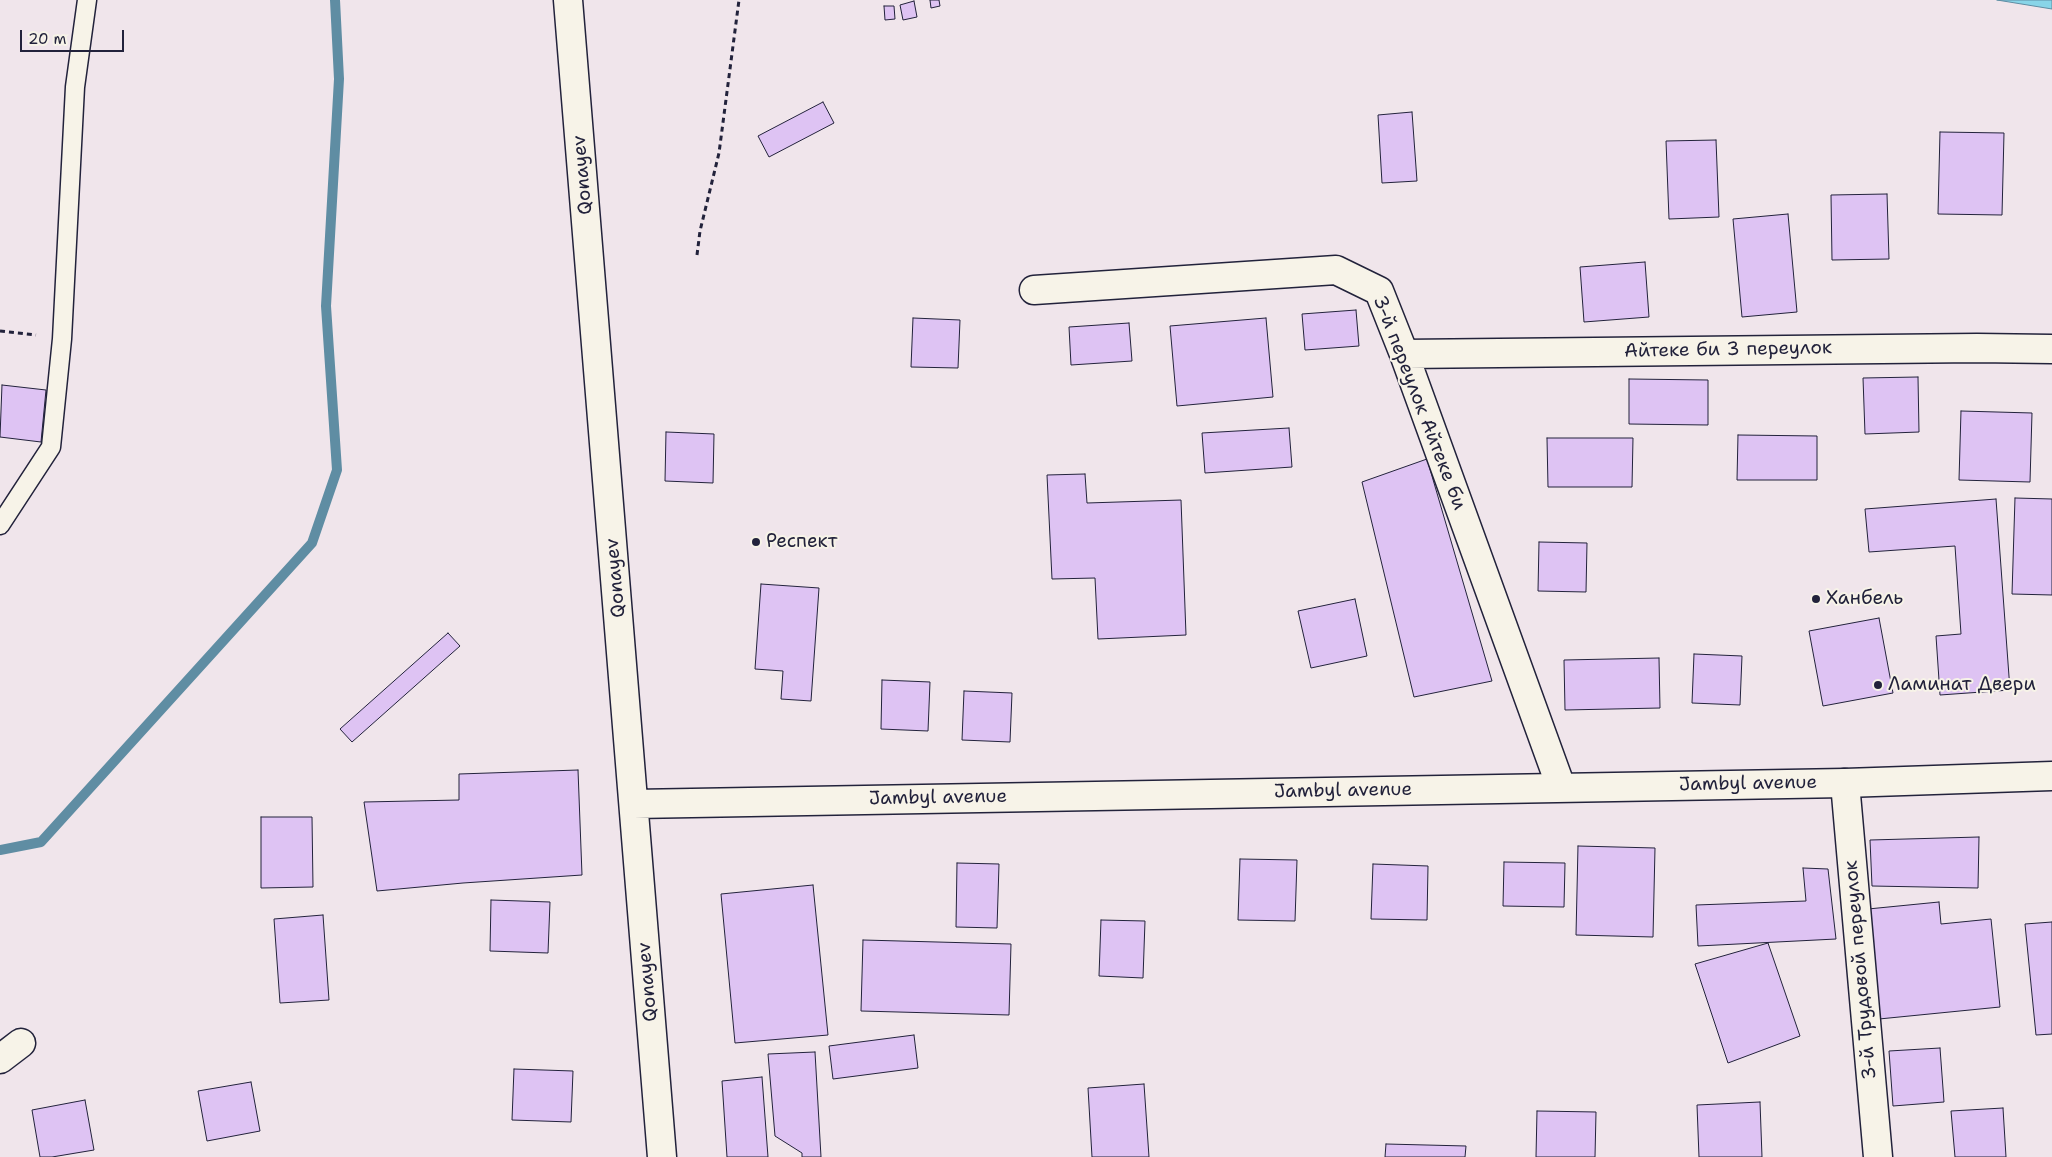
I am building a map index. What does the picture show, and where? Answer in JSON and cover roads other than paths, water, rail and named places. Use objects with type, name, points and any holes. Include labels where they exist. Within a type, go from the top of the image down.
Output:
[{"type":"main road","name":"Qonayev","points":[[568,0],[662,1157]]},
{"type":"main road","name":"3-й переулок Айтеке би","points":[[1034,290],[1336,270],[1379,291],[1404,354],[1561,786]]},
{"type":"main road","name":"Айтеке би 3 переулок","points":[[1404,354],[1977,348],[2052,349]]},
{"type":"main road","name":"Jambyl avenue","points":[[634,804],[1561,786],[1844,783],[2052,776]]},
{"type":"main road","name":"3-й Трудовой переулок","points":[[1844,783],[1878,1157]]},
{"type":"lane","points":[[0,525],[51,447],[62,339],[76,87],[87,0]]},
{"type":"water","points":[[1997,0],[2052,0],[2052,9]]},
{"type":"waterway","points":[[0,850],[41,842],[312,543],[337,470],[326,306],[339,79],[335,0]]},
{"type":"place","name":"Респект","points":[[756,542]]},
{"type":"place","name":"Ханбель","points":[[1816,599]]},
{"type":"place","name":"Ламинат Двери","points":[[1878,685]]}]
